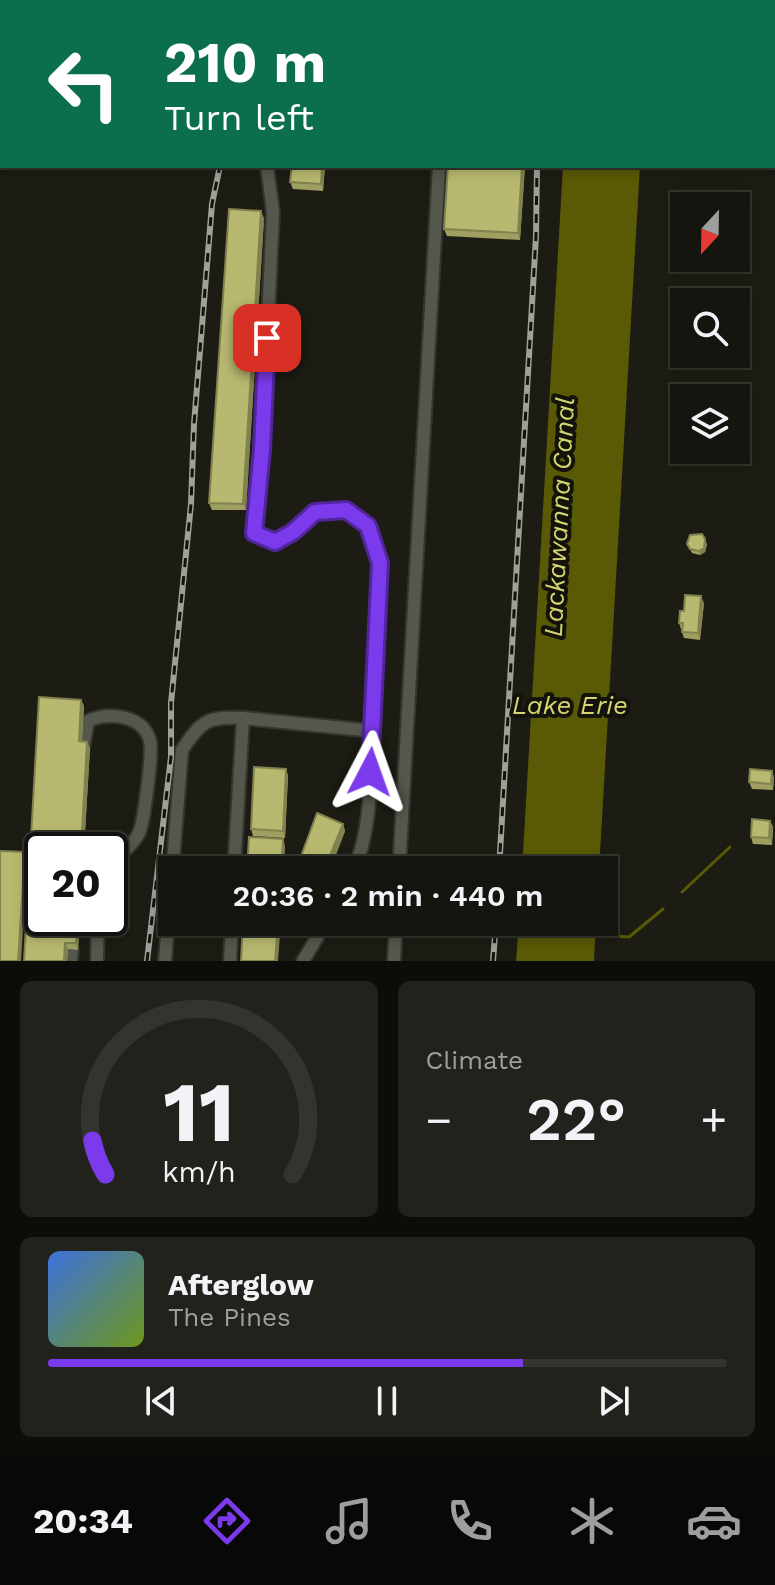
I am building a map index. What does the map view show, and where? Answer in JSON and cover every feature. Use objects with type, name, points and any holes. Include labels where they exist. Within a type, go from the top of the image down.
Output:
[{"type":"lane","points":[[267,168],[273,212],[262,449],[254,533],[275,542],[293,532],[315,512],[346,510],[368,526],[380,563],[373,731],[360,856]]},
{"type":"lane","points":[[400,856],[439,168]]},
{"type":"lane","points":[[83,748],[88,721],[119,714],[141,727],[150,741],[145,811],[139,833],[128,845]]},
{"type":"lane","points":[[165,961],[182,750],[197,726],[221,717],[373,731]]},
{"type":"lane","points":[[235,856],[243,718]]},
{"type":"lane","points":[[97,961],[98,936]]},
{"type":"lane","points":[[230,961],[231,936]]},
{"type":"lane","points":[[303,961],[318,936]]},
{"type":"lane","points":[[394,961],[395,936]]},
{"type":"water","name":"Lake Erie","points":[[563,168],[640,168],[600,856],[523,856]]},
{"type":"water","points":[[518,936],[595,936],[594,961],[516,961]]},
{"type":"building","points":[[292,168],[322,168],[321,184],[290,182]]},
{"type":"building","points":[[448,168],[522,168],[518,233],[444,229]]},
{"type":"building","points":[[229,209],[261,211],[243,504],[209,503]]},
{"type":"building","points":[[702,534],[704,548],[699,551],[690,549],[687,544],[690,535]]},
{"type":"building","points":[[685,595],[701,596],[698,633],[682,632],[683,623],[679,623]]},
{"type":"building","points":[[39,697],[81,700],[79,741],[87,742],[82,832],[31,832]]},
{"type":"building","points":[[254,767],[286,769],[283,831],[251,829]]},
{"type":"building","points":[[750,769],[772,771],[771,784],[749,782]]},
{"type":"building","points":[[317,813],[343,824],[330,856],[301,856]]},
{"type":"building","points":[[752,819],[770,821],[769,838],[751,837]]},
{"type":"building","points":[[249,837],[283,839],[282,856],[248,856]]},
{"type":"building","points":[[0,851],[24,852],[18,961],[0,961]]},
{"type":"building","points":[[25,936],[76,936],[76,943],[65,943],[64,961],[24,961]]},
{"type":"building","points":[[242,936],[277,936],[275,961],[241,961]]},
{"type":"waterway","points":[[682,892],[730,847]]},
{"type":"waterway","points":[[612,936],[629,937],[663,909]]},
{"type":"railway","points":[[147,961],[171,757],[171,703],[191,504],[194,424],[212,204],[220,168]]},
{"type":"railway","points":[[500,856],[536,236],[537,168]]},
{"type":"railway","points":[[493,961],[495,936]]},
{"type":"route","points":[[267,338],[254,533],[275,542],[293,532],[315,512],[346,510],[368,526],[380,563],[370,772]]},
{"type":"water label","name":"Lackawanna Canal","points":[[559,517]]}]
